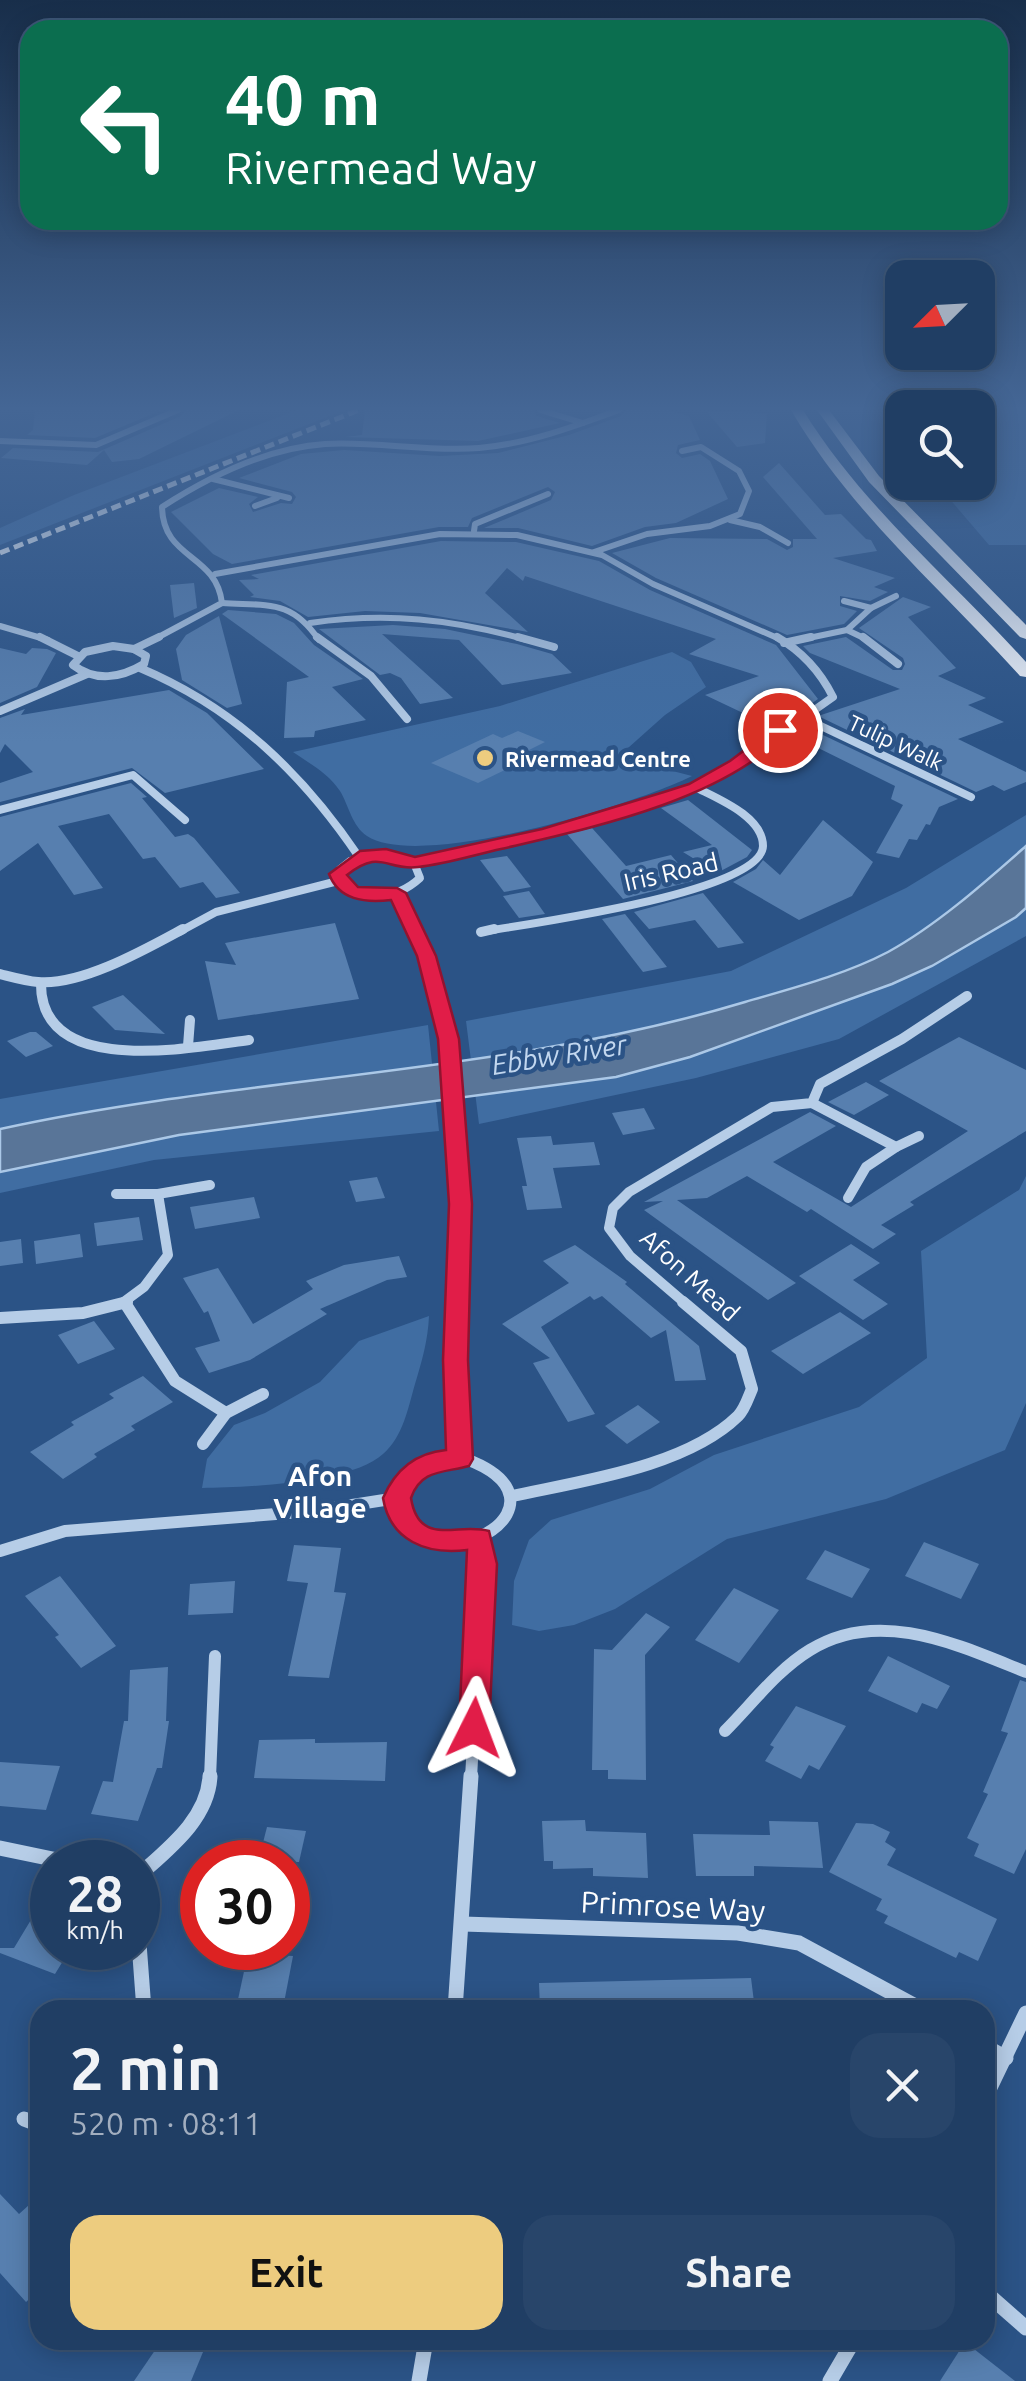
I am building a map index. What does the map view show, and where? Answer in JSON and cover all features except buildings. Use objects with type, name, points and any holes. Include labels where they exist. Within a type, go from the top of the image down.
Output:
[{"type":"main road","points":[[881,521],[1026,672]]},
{"type":"main road","points":[[915,521],[1026,634]]},
{"type":"street","points":[[160,521],[171,543],[215,574],[223,587],[222,603]]},
{"type":"street","points":[[474,531],[480,521]]},
{"type":"street","points":[[594,552],[647,534],[723,521]]},
{"type":"street","points":[[735,521],[760,527],[788,543]]},
{"type":"street","points":[[215,574],[474,531],[594,552],[660,588],[749,622],[784,642],[827,678],[833,696],[806,718],[780,730],[736,765],[695,788],[546,833],[414,863],[386,855],[360,856],[340,869],[338,881]]},
{"type":"street","points":[[784,642],[847,630],[872,608],[896,596]]},
{"type":"street","points":[[844,602],[872,608]]},
{"type":"street","points":[[87,674],[74,665],[78,656],[96,648],[134,649],[196,620],[222,603],[292,610],[310,623],[333,655],[371,676],[407,719]]},
{"type":"street","points":[[310,623],[363,615],[408,615],[452,620],[554,647]]},
{"type":"street","points":[[0,626],[52,640],[78,656]]},
{"type":"street","points":[[847,630],[868,640],[898,664]]},
{"type":"street","points":[[508,648],[518,639]]},
{"type":"street","points":[[134,649],[146,656],[140,668]]},
{"type":"street","points":[[0,711],[87,674],[108,676],[140,668],[172,679],[207,700],[289,764],[329,809],[360,856]]},
{"type":"street","name":"Tulip Walk","points":[[806,718],[971,796]]},
{"type":"street","points":[[0,810],[133,775],[185,820]]},
{"type":"street","name":"Iris Road","points":[[481,932],[688,892],[722,884],[751,869],[762,852],[762,839],[754,825],[741,812],[695,788]]},
{"type":"street","points":[[0,974],[41,983],[128,959],[216,912],[338,881],[362,894],[397,893],[420,878],[414,863]]},
{"type":"street","points":[[397,893],[427,956],[448,1039],[460,1204],[456,1360],[460,1459]]},
{"type":"street","points":[[41,983],[42,1010],[62,1036],[98,1049],[249,1040]]},
{"type":"street","points":[[896,1147],[812,1102],[820,1084],[902,1039],[967,996]]},
{"type":"street","points":[[188,1046],[190,1020]]},
{"type":"street","name":"Afon Mead","points":[[512,1496],[632,1469],[700,1440],[740,1416],[752,1389],[741,1350],[630,1256],[609,1228],[613,1208],[629,1192],[772,1108],[812,1102]]},
{"type":"street","points":[[848,1198],[866,1166],[919,1136]]},
{"type":"street","points":[[116,1194],[158,1194],[210,1185]]},
{"type":"street","points":[[0,1318],[70,1314],[126,1303],[168,1254],[158,1194]]},
{"type":"street","points":[[126,1303],[175,1381],[226,1414]]},
{"type":"street","points":[[203,1444],[226,1414],[263,1394]]},
{"type":"street","points":[[460,1459],[496,1470],[512,1496],[504,1522],[479,1539],[444,1542],[426,1538],[410,1528],[400,1513],[397,1498],[403,1483],[415,1471],[439,1460],[460,1459]]},
{"type":"street","points":[[0,1552],[65,1531],[314,1512],[397,1498]]},
{"type":"street","points":[[457,2000],[482,1564],[479,1539]]},
{"type":"street","points":[[725,1731],[808,1652],[834,1637],[866,1630],[900,1630],[953,1643],[1026,1672]]},
{"type":"street","points":[[160,1857],[184,1836],[210,1792],[215,1656]]},
{"type":"street","points":[[0,1848],[30,1854]]},
{"type":"street","name":"Primrose Way","points":[[462,1924],[738,1933],[799,1943],[904,2000]]},
{"type":"street","points":[[141,1970],[143,2000]]},
{"type":"street","points":[[995,2079],[1026,2013]]},
{"type":"street","points":[[995,2052],[1006,2058]]},
{"type":"street","points":[[995,2301],[1026,2328]]},
{"type":"street","points":[[419,2381],[424,2350]]},
{"type":"street","points":[[830,2381],[848,2350]]},
{"type":"shaded area","points":[[15,521],[61,521],[0,545],[0,528]]},
{"type":"shaded area","points":[[969,521],[1026,521],[1026,545],[989,545]]},
{"type":"shaded area","points":[[672,652],[691,662],[706,687],[665,715],[628,748],[661,768],[692,776],[579,817],[479,840],[394,845],[362,832],[335,785],[293,752],[500,706]]},
{"type":"shaded area","points":[[1026,815],[1026,936],[839,1039],[696,1078],[479,1124],[466,1021],[731,971],[906,888]]},
{"type":"shaded area","points":[[428,1025],[439,1131],[154,1160],[0,1193],[0,1099]]},
{"type":"shaded area","points":[[1026,1176],[1026,1403],[1005,1450],[886,1499],[727,1539],[615,1609],[574,1625],[539,1631],[512,1625],[514,1581],[529,1540],[551,1520],[650,1489],[714,1455],[859,1407],[927,1358],[921,1251],[1019,1190]]},
{"type":"shaded area","points":[[429,1316],[407,1412],[400,1431],[383,1454],[368,1464],[323,1478],[202,1488],[207,1459],[234,1425],[265,1413],[320,1382],[359,1341]]},
{"type":"water","name":"Ebbw River","points":[[1026,846],[1026,908],[1016,917],[932,966],[892,984],[690,1057],[616,1077],[179,1135],[0,1172],[0,1129],[93,1111],[561,1045],[654,1026],[818,980],[871,960],[906,941],[960,903]]},
{"type":"railway","points":[[0,553],[80,521]]},
{"type":"place","name":"Rivermead Centre","points":[[485,758]]},
{"type":"district","name":"Afon Village","points":[[320,1491]]},
{"type":"route","points":[[474,1728],[482,1564],[479,1539],[444,1542],[426,1538],[410,1528],[400,1513],[397,1498],[403,1483],[415,1471],[439,1460],[460,1459],[456,1360],[460,1204],[448,1039],[427,956],[397,893],[376,896],[353,892],[343,887],[338,874],[360,856],[386,855],[414,863],[546,833],[695,788],[736,765],[780,730]]}]
